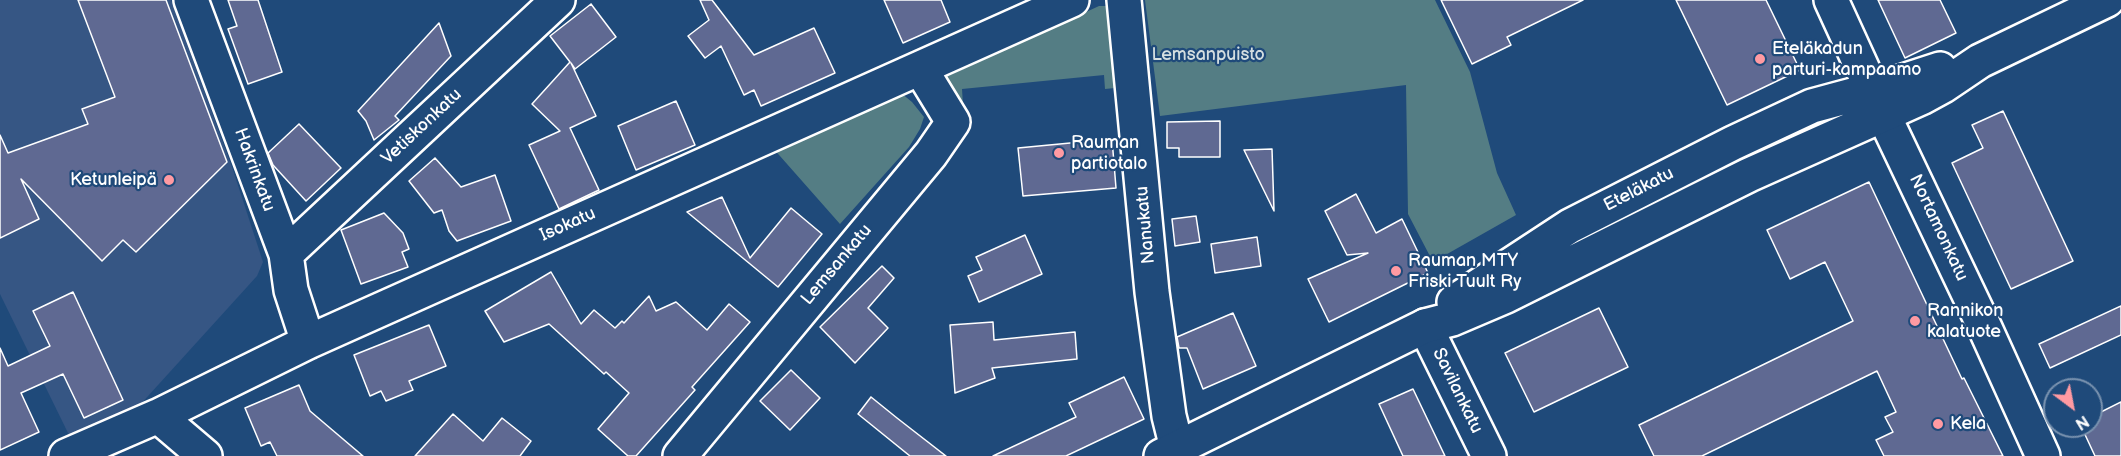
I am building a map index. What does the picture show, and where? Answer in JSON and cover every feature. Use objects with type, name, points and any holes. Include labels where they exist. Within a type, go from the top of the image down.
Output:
[{"type":"street","name":"Hakrinkatu","points":[[191,0],[286,254],[291,290],[308,342]]},
{"type":"street","name":"Vetiskonkatu","points":[[286,254],[558,0]]},
{"type":"street","name":"Isokatu","points":[[66,456],[158,416],[308,342],[1072,0]]},
{"type":"street","name":"Nanukatu","points":[[1124,0],[1152,292],[1172,453]]},
{"type":"street","name":"Nortamonkatu","points":[[1831,0],[2043,456]]},
{"type":"street","name":"Eteläkatu","points":[[1172,453],[1425,326],[1452,319],[1506,296],[1749,175],[1877,102],[1943,86],[1980,61],[2107,0]]},
{"type":"street","name":"Lemsankatu","points":[[680,456],[931,153],[953,122],[920,68]]},
{"type":"street","name":"Savilankatu","points":[[1425,326],[1489,456]]},
{"type":"street","points":[[158,416],[205,456]]},
{"type":"shaded area","points":[[0,0],[171,0],[233,170],[263,262],[257,276],[139,406],[69,435],[0,294]]},
{"type":"green space","name":"Lemsanpuisto","points":[[1145,0],[1435,0],[1470,72],[1497,173],[1516,215],[1433,262],[1408,214],[1406,85],[1160,116]]},
{"type":"green space","points":[[1099,6],[1108,6],[1111,18],[1115,88],[1105,89],[1104,75],[962,89],[963,105],[951,101],[944,78]]},
{"type":"green space","points":[[901,93],[924,117],[920,129],[909,147],[840,224],[772,147]]},
{"type":"building","points":[[78,0],[166,0],[227,162],[136,252],[123,240],[102,261],[21,179],[39,219],[0,238],[0,135],[8,153],[88,124],[82,109],[115,97]]},
{"type":"building","points":[[228,0],[258,0],[282,72],[248,84],[228,29],[237,26]]},
{"type":"building","points":[[700,0],[712,0],[754,55],[814,28],[835,73],[761,106],[754,90],[744,95],[721,46],[705,58],[688,36],[709,20]]},
{"type":"building","points":[[884,0],[941,0],[950,22],[903,43]]},
{"type":"building","points":[[1441,0],[1583,0],[1507,37],[1511,45],[1472,64]]},
{"type":"building","points":[[1676,0],[1766,0],[1800,70],[1727,105]]},
{"type":"building","points":[[1878,0],[1940,0],[1956,33],[1905,58]]},
{"type":"building","points":[[591,4],[616,37],[575,69],[571,63],[596,116],[570,128],[599,190],[559,209],[529,145],[560,131],[532,104],[570,62],[550,36]]},
{"type":"building","points":[[439,23],[451,56],[395,116],[399,120],[374,140],[366,121],[358,111]]},
{"type":"building","points":[[676,101],[695,145],[636,170],[618,126]]},
{"type":"building","points":[[2003,111],[2073,261],[2011,289],[1952,163],[1983,148],[1972,125]]},
{"type":"building","points":[[1220,121],[1220,157],[1179,157],[1179,148],[1167,148],[1167,122]]},
{"type":"building","points":[[299,124],[341,168],[306,201],[273,165],[268,153]]},
{"type":"building","points":[[1112,139],[1116,188],[1023,196],[1018,148]]},
{"type":"building","points":[[1272,149],[1274,211],[1244,150]]},
{"type":"building","points":[[435,158],[461,187],[495,175],[511,221],[457,241],[449,231],[442,210],[434,213],[409,181]]},
{"type":"building","points":[[1869,182],[1962,379],[1964,378],[2003,456],[1884,456],[1876,440],[1893,432],[1885,417],[1896,412],[1877,371],[1702,456],[1654,456],[1639,425],[1853,321],[1825,262],[1790,279],[1767,230]]},
{"type":"building","name":"Rauman MTY Friski Tuult Ry","points":[[1356,194],[1376,233],[1402,219],[1428,273],[1329,322],[1308,279],[1368,253],[1347,255],[1325,211]]},
{"type":"building","points":[[722,197],[750,258],[791,208],[822,234],[778,287],[687,212]]},
{"type":"building","points":[[384,213],[403,233],[409,249],[402,252],[408,267],[361,284],[341,230]]},
{"type":"building","points":[[1196,216],[1200,242],[1175,246],[1172,219]]},
{"type":"building","points":[[1025,235],[1042,274],[979,302],[968,276],[982,270],[976,257]]},
{"type":"building","points":[[1257,237],[1261,266],[1215,273],[1211,244]]},
{"type":"building","points":[[882,266],[894,278],[868,308],[888,328],[855,363],[820,327]]},
{"type":"building","points":[[551,272],[581,324],[594,310],[615,328],[622,321],[624,323],[649,296],[656,311],[676,302],[707,330],[729,304],[750,322],[692,387],[695,390],[636,456],[628,456],[598,429],[629,393],[606,372],[604,374],[549,324],[504,342],[485,311]]},
{"type":"building","points":[[73,292],[123,400],[84,418],[63,374],[21,393],[39,432],[0,450],[0,348],[8,366],[50,346],[33,311]]},
{"type":"building","points":[[2121,306],[2121,335],[2050,368],[2039,344]]},
{"type":"building","points":[[1599,308],[1628,367],[1534,412],[1505,353]]},
{"type":"building","points":[[1233,313],[1256,366],[1203,389],[1187,348],[1179,348],[1177,337]]},
{"type":"building","points":[[993,322],[994,340],[1075,332],[1077,359],[992,368],[995,378],[955,393],[950,325]]},
{"type":"building","points":[[429,325],[446,366],[409,381],[413,390],[386,401],[381,391],[370,396],[354,355]]},
{"type":"building","points":[[791,370],[820,398],[790,430],[760,401]]},
{"type":"building","points":[[1124,377],[1144,419],[1066,456],[993,456],[1076,417],[1069,403]]},
{"type":"building","points":[[299,385],[310,411],[363,456],[277,456],[270,442],[261,446],[245,408]]},
{"type":"building","points":[[1413,389],[1445,456],[1403,456],[1379,404]]},
{"type":"building","points":[[871,397],[946,456],[910,456],[858,414]]},
{"type":"building","points":[[2121,402],[2121,456],[2095,456],[2087,438],[2103,438],[2103,411]]},
{"type":"building","points":[[453,414],[483,441],[502,418],[531,441],[520,456],[415,456]]},
{"type":"place","name":"Eteläkadun parturi-kampaamo","points":[[1760,59]]},
{"type":"place","name":"Rauman partiotalo","points":[[1059,153]]},
{"type":"place","name":"Ketunleipä","points":[[169,180]]},
{"type":"place","name":"Rauman MTY Friski Tuult Ry","points":[[1396,271]]},
{"type":"place","name":"Rannikon kalatuote","points":[[1915,321]]},
{"type":"place","name":"Kela","points":[[1938,424]]}]
